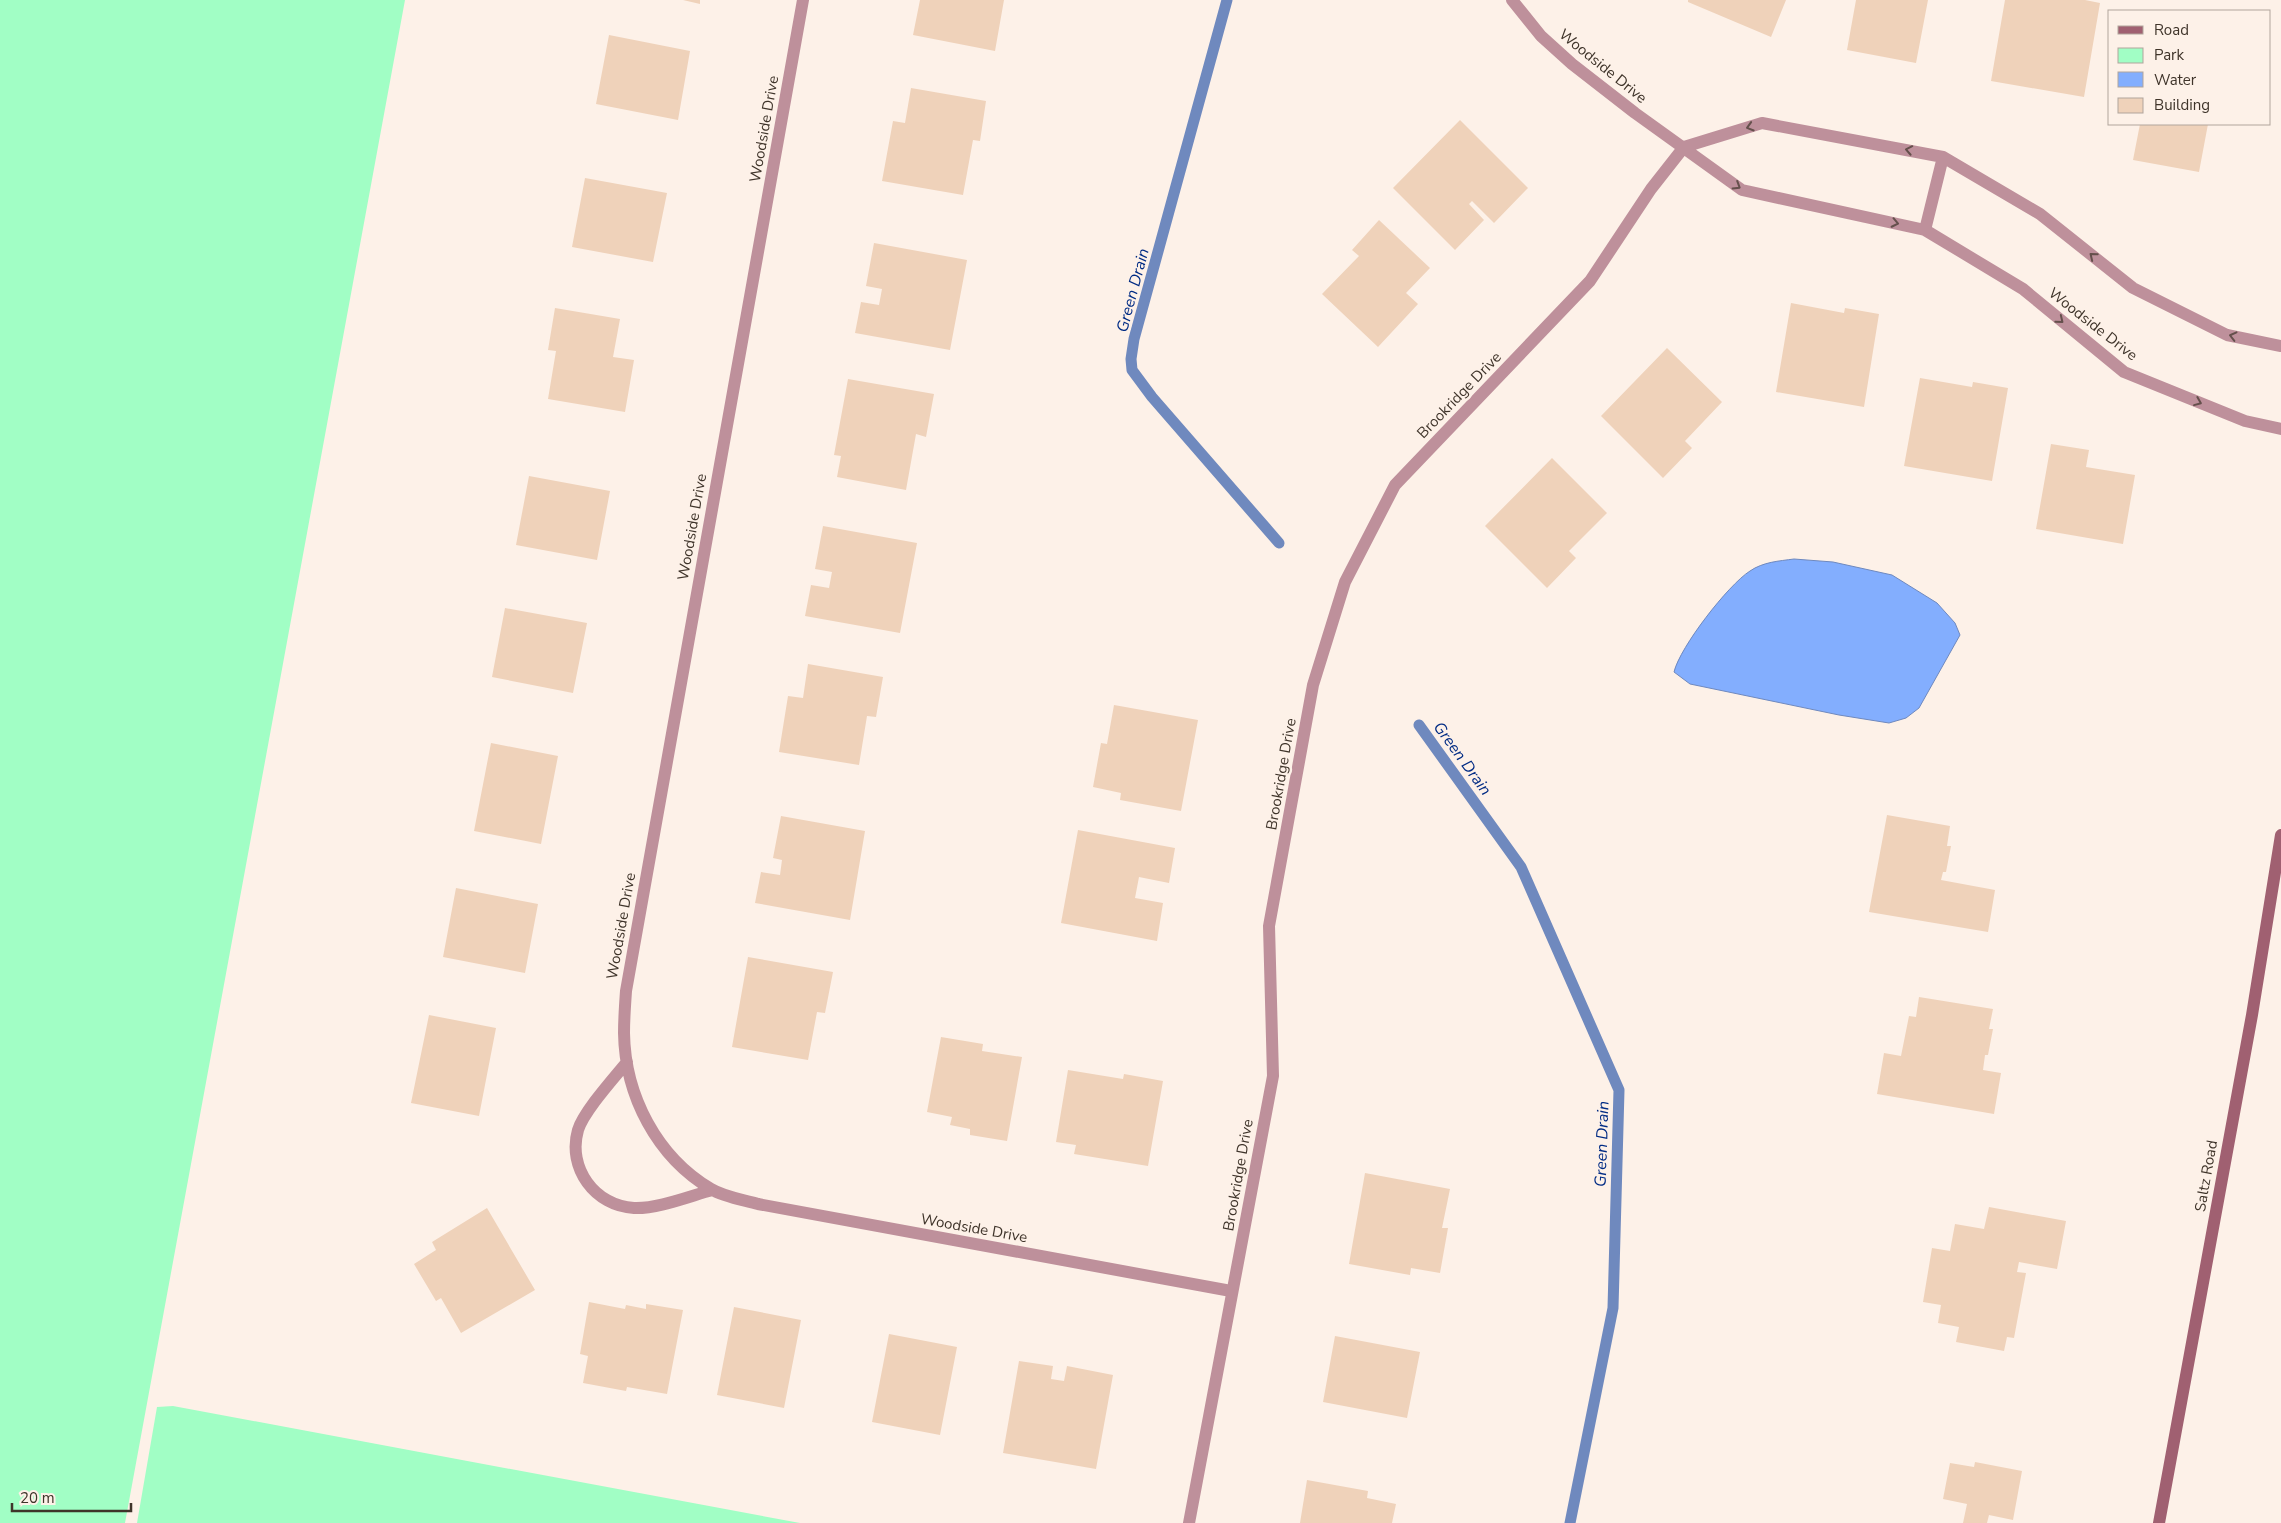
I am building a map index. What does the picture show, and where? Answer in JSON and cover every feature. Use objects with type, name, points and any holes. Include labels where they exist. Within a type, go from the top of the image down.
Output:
[{"type":"street","name":"Woodside Drive","points":[[803,0],[626,991],[624,1034],[627,1062],[636,1100],[648,1126],[677,1163],[712,1190],[758,1204],[1231,1291]]},
{"type":"street","name":"Woodside Drive","points":[[1512,0],[1542,36],[1572,64],[1635,113],[1742,190],[1926,230],[2023,289],[2124,372],[2244,421],[2281,429]]},
{"type":"street","points":[[1684,147],[1762,123],[1943,157],[2040,214],[2133,288],[2227,335],[2281,346]]},
{"type":"street","name":"Brookridge Drive","points":[[1189,1523],[1231,1291],[1242,1243],[1273,1076],[1270,926],[1313,685],[1345,582],[1395,485],[1590,281],[1651,189],[1684,147]]},
{"type":"street","points":[[1926,230],[1943,157]]},
{"type":"street","name":"Saltz Road","points":[[2159,1523],[2252,1015],[2281,835]]},
{"type":"street","points":[[627,1062],[589,1111],[578,1129],[576,1147],[578,1163],[583,1178],[596,1194],[612,1203],[636,1208],[712,1190]]},
{"type":"green space","points":[[0,0],[405,0],[125,1523],[0,1523]]},
{"type":"green space","points":[[173,1406],[800,1523],[137,1523],[157,1407]]},
{"type":"water","points":[[1794,559],[1833,562],[1892,575],[1937,603],[1955,623],[1960,635],[1919,708],[1906,718],[1889,723],[1839,715],[1690,684],[1674,672],[1685,648],[1706,617],[1741,578],[1750,571],[1771,562]]},
{"type":"building","points":[[683,0],[700,0],[700,4]]},
{"type":"building","points":[[920,0],[1004,0],[995,51],[913,35]]},
{"type":"building","points":[[1688,0],[1786,0],[1771,37],[1688,2]]},
{"type":"building","points":[[1856,0],[1928,0],[1916,63],[1847,50]]},
{"type":"building","points":[[2005,0],[2085,0],[2100,3],[2084,97],[1991,81]]},
{"type":"building","points":[[609,35],[690,51],[678,120],[596,104]]},
{"type":"building","points":[[911,88],[986,101],[980,141],[973,140],[963,195],[882,181],[893,121],[905,123]]},
{"type":"building","points":[[1460,120],[1528,188],[1494,223],[1472,201],[1469,204],[1484,220],[1455,250],[1393,188]]},
{"type":"building","points":[[2140,125],[2208,125],[2199,172],[2133,160]]},
{"type":"building","points":[[585,178],[667,193],[653,262],[572,247]]},
{"type":"building","points":[[1379,220],[1430,268],[1406,293],[1418,304],[1378,347],[1322,294],[1359,256],[1352,250]]},
{"type":"building","points":[[874,243],[967,260],[950,350],[855,333],[861,302],[879,305],[882,289],[866,286]]},
{"type":"building","points":[[1791,303],[1844,313],[1845,308],[1879,314],[1864,407],[1776,392]]},
{"type":"building","points":[[555,308],[620,319],[613,357],[634,360],[625,412],[548,399],[556,351],[548,350]]},
{"type":"building","points":[[1667,348],[1722,402],[1685,441],[1692,448],[1663,478],[1601,416]]},
{"type":"building","points":[[1920,378],[1972,387],[1973,382],[2008,388],[1992,481],[1904,466]]},
{"type":"building","points":[[848,379],[934,394],[926,437],[916,434],[906,490],[837,477],[841,456],[834,455]]},
{"type":"building","points":[[2051,444],[2089,450],[2086,467],[2135,475],[2123,544],[2036,529]]},
{"type":"building","points":[[1552,458],[1607,513],[1569,551],[1576,558],[1547,588],[1485,526]]},
{"type":"building","points":[[529,476],[610,491],[597,560],[516,545]]},
{"type":"building","points":[[823,526],[917,543],[900,633],[805,616],[811,585],[829,588],[832,572],[815,569]]},
{"type":"building","points":[[505,608],[587,623],[573,693],[492,677]]},
{"type":"building","points":[[808,664],[883,677],[876,717],[867,716],[859,765],[779,752],[788,696],[803,698]]},
{"type":"building","points":[[1114,705],[1198,720],[1181,811],[1120,800],[1121,793],[1093,787],[1101,743],[1107,744]]},
{"type":"building","points":[[491,743],[558,756],[541,844],[474,831]]},
{"type":"building","points":[[1887,815],[1950,826],[1947,846],[1951,846],[1946,872],[1943,872],[1941,880],[1995,890],[1988,932],[1869,912]]},
{"type":"building","points":[[781,816],[865,831],[850,920],[755,903],[761,872],[780,875],[782,860],[773,858]]},
{"type":"building","points":[[1078,830],[1175,848],[1169,883],[1139,877],[1135,898],[1163,903],[1157,941],[1061,923]]},
{"type":"building","points":[[456,888],[538,904],[525,973],[443,957]]},
{"type":"building","points":[[748,957],[833,972],[825,1013],[817,1012],[808,1060],[732,1047]]},
{"type":"building","points":[[1919,997],[1993,1009],[1989,1029],[1993,1029],[1988,1055],[1985,1055],[1983,1070],[2001,1073],[1994,1114],[1877,1094],[1884,1053],[1901,1056],[1909,1016],[1916,1017]]},
{"type":"building","points":[[429,1015],[496,1028],[479,1116],[411,1103]]},
{"type":"building","points":[[941,1037],[983,1044],[982,1051],[1022,1057],[1007,1141],[970,1135],[970,1129],[950,1125],[952,1117],[927,1112]]},
{"type":"building","points":[[1068,1070],[1123,1079],[1124,1074],[1163,1081],[1148,1166],[1074,1154],[1076,1145],[1056,1142]]},
{"type":"building","points":[[1365,1173],[1450,1189],[1442,1228],[1448,1228],[1440,1273],[1411,1268],[1410,1275],[1349,1264]]},
{"type":"building","points":[[1989,1207],[2066,1221],[2057,1269],[2019,1262],[2017,1272],[2026,1273],[2014,1338],[2007,1337],[2004,1351],[1956,1342],[1959,1327],[1938,1323],[1941,1305],[1923,1302],[1932,1248],[1950,1251],[1955,1224],[1984,1229]]},
{"type":"building","points":[[487,1208],[535,1290],[461,1333],[441,1298],[436,1301],[414,1264],[436,1250],[432,1242]]},
{"type":"building","points":[[589,1302],[625,1309],[626,1305],[646,1309],[646,1304],[683,1310],[667,1394],[627,1387],[626,1391],[583,1383],[588,1356],[580,1354]]},
{"type":"building","points":[[734,1307],[801,1320],[784,1408],[717,1395]]},
{"type":"building","points":[[889,1334],[957,1347],[940,1435],[872,1422]]},
{"type":"building","points":[[1335,1336],[1420,1352],[1407,1418],[1323,1402]]},
{"type":"building","points":[[1019,1361],[1053,1366],[1051,1379],[1064,1381],[1067,1366],[1113,1375],[1096,1469],[1003,1453]]},
{"type":"building","points":[[1975,1462],[2022,1471],[2013,1520],[1989,1515],[1987,1523],[1963,1523],[1967,1504],[1943,1499],[1950,1463],[1974,1467]]},
{"type":"building","points":[[1307,1480],[1368,1491],[1367,1498],[1396,1504],[1392,1523],[1300,1523]]},
{"type":"waterway","name":"Green Drain","points":[[1227,0],[1134,339],[1131,359],[1132,370],[1152,397],[1279,543]]},
{"type":"waterway","name":"Green Drain","points":[[1419,725],[1521,867],[1619,1090],[1613,1308],[1570,1523]]}]
